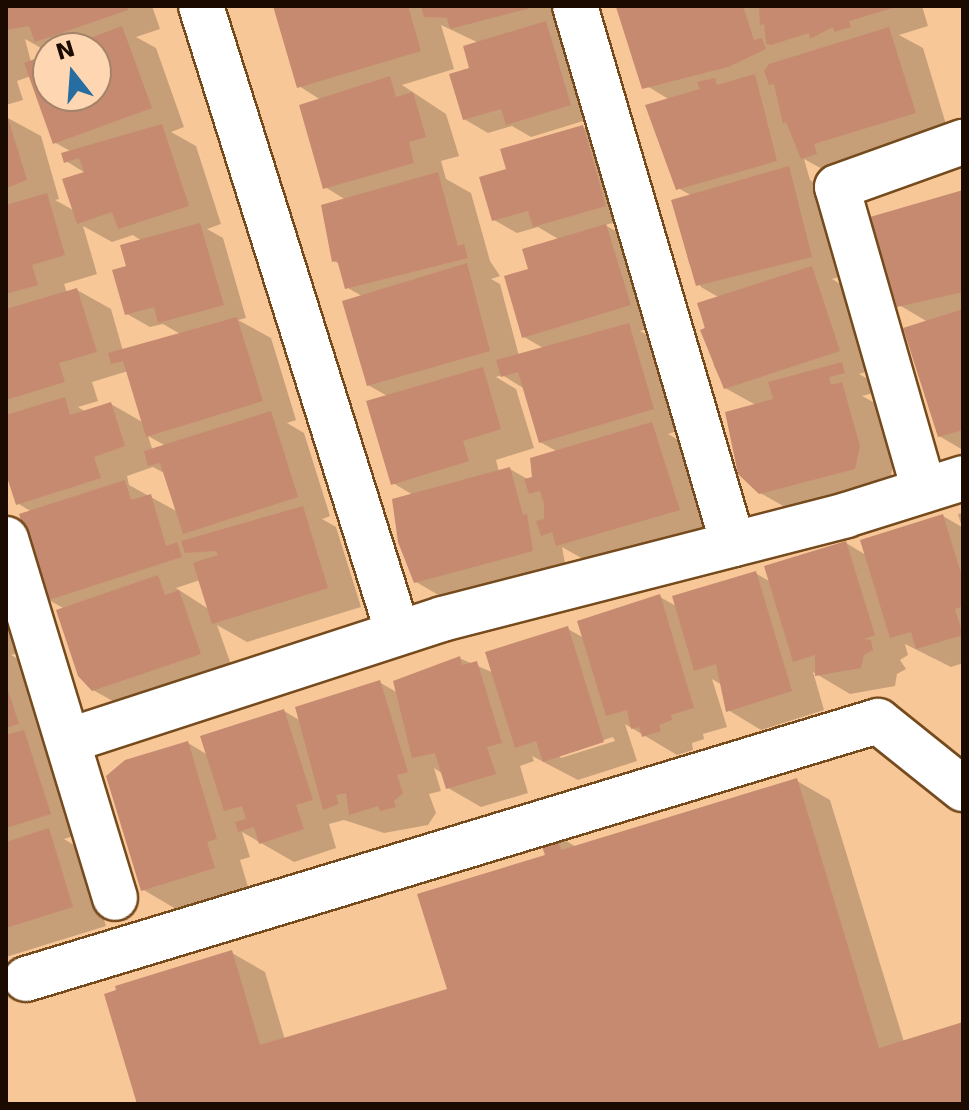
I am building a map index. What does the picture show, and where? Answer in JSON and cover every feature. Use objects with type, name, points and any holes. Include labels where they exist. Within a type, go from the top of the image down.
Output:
[{"type":"lane","points":[[201,6],[398,633]]},
{"type":"lane","points":[[575,6],[733,544]]},
{"type":"lane","points":[[70,740],[398,633],[944,484],[837,187],[963,142]]},
{"type":"lane","points":[[6,539],[70,740],[115,898]]},
{"type":"lane","points":[[26,979],[878,721],[963,789]]},
{"type":"building","points":[[6,6],[127,6],[128,10],[64,32],[32,34],[29,26],[6,30]]},
{"type":"building","points":[[273,6],[408,6],[421,51],[297,88]]},
{"type":"building","points":[[421,6],[534,7],[450,29],[447,18],[424,17]]},
{"type":"building","points":[[743,6],[754,40],[762,38],[766,49],[728,67],[642,89],[616,7]]},
{"type":"building","points":[[759,6],[896,7],[849,21],[851,27],[834,32],[833,27],[810,39],[809,33],[771,45],[766,44],[764,24],[760,25]]},
{"type":"building","points":[[546,21],[571,105],[506,125],[501,109],[463,120],[449,74],[469,68],[463,46]]},
{"type":"building","points":[[122,26],[152,108],[53,144],[42,112],[112,112],[112,32],[106,32]]},
{"type":"building","points":[[889,27],[916,113],[814,144],[817,154],[801,159],[786,122],[783,124],[774,84],[769,85],[764,71],[769,64]]},
{"type":"building","points":[[32,60],[32,85],[24,63]]},
{"type":"building","points":[[755,74],[777,161],[676,190],[645,105],[700,89],[697,82],[715,78],[717,85]]},
{"type":"building","points":[[390,76],[396,97],[413,92],[426,137],[409,142],[414,163],[323,189],[299,105]]},
{"type":"building","points":[[6,112],[27,180],[6,188]]},
{"type":"building","points":[[162,124],[189,206],[118,229],[112,212],[77,224],[62,179],[84,172],[79,158],[64,163],[61,153]]},
{"type":"building","points":[[583,125],[606,206],[533,227],[528,211],[492,221],[479,177],[506,169],[500,149]]},
{"type":"building","points":[[789,166],[812,257],[696,286],[671,200]]},
{"type":"building","points":[[438,172],[458,246],[464,244],[468,258],[345,289],[337,260],[332,262],[321,205]]},
{"type":"building","points":[[963,190],[963,292],[897,307],[870,217]]},
{"type":"building","points":[[47,193],[65,255],[32,265],[38,285],[6,294],[6,205]]},
{"type":"building","points":[[200,223],[224,305],[158,323],[154,307],[125,315],[112,270],[126,266],[120,245]]},
{"type":"building","points":[[606,224],[631,305],[522,338],[504,276],[528,269],[522,249]]},
{"type":"building","points":[[467,263],[490,351],[367,386],[342,301]]},
{"type":"building","points":[[812,266],[840,351],[724,389],[700,330],[705,328],[697,303]]},
{"type":"building","points":[[77,288],[97,352],[59,363],[65,382],[6,400],[6,309]]},
{"type":"building","points":[[963,309],[963,430],[938,437],[903,328]]},
{"type":"building","points":[[237,317],[263,401],[146,437],[123,361],[111,364],[108,353]]},
{"type":"building","points":[[629,323],[654,409],[539,443],[518,372],[501,377],[496,360]]},
{"type":"building","points":[[842,362],[845,373],[829,377],[831,385],[842,382],[860,446],[855,469],[759,494],[738,474],[725,412],[773,399],[768,382]]},
{"type":"building","points":[[483,367],[501,429],[463,441],[469,461],[391,485],[366,401]]},
{"type":"building","points":[[65,397],[70,415],[111,402],[125,446],[94,457],[101,478],[16,505],[6,474],[6,415]]},
{"type":"building","points":[[271,411],[298,497],[183,534],[160,463],[148,466],[144,451]]},
{"type":"building","points":[[652,422],[680,510],[556,546],[552,532],[541,536],[536,521],[544,519],[544,504],[540,491],[529,494],[524,479],[532,477],[530,458]]},
{"type":"building","points":[[510,467],[523,515],[527,514],[533,551],[414,583],[398,542],[392,499]]},
{"type":"building","points":[[125,480],[131,500],[151,494],[166,546],[177,542],[182,557],[46,601],[19,514]]},
{"type":"building","points":[[303,506],[328,588],[212,624],[193,563],[218,555],[216,551],[185,553],[181,541]]},
{"type":"building","points":[[943,514],[963,580],[963,606],[955,609],[963,635],[916,649],[911,632],[890,638],[860,540]]},
{"type":"building","points":[[846,541],[875,635],[864,639],[871,640],[873,650],[864,655],[861,668],[815,676],[815,655],[793,662],[764,566]]},
{"type":"building","points":[[756,571],[792,691],[726,712],[716,664],[694,671],[672,596]]},
{"type":"building","points":[[158,575],[165,595],[179,590],[201,654],[92,691],[78,676],[56,610]]},
{"type":"building","points":[[660,594],[694,708],[671,715],[672,720],[659,725],[661,731],[642,737],[639,727],[631,729],[627,710],[606,716],[577,621]]},
{"type":"building","points":[[568,626],[604,742],[543,762],[536,741],[515,748],[485,652]]},
{"type":"building","points":[[460,656],[462,665],[477,661],[502,743],[487,747],[496,774],[446,789],[435,753],[412,758],[393,681]]},
{"type":"building","points":[[380,680],[408,772],[397,775],[403,793],[394,801],[396,807],[380,811],[378,806],[349,815],[346,793],[336,795],[339,804],[323,810],[295,707]]},
{"type":"building","points":[[6,684],[19,724],[6,728]]},
{"type":"building","points":[[284,709],[313,800],[296,805],[304,829],[259,844],[254,827],[238,832],[235,822],[246,819],[242,806],[224,811],[200,736]]},
{"type":"building","points":[[24,730],[51,814],[6,828],[6,735]]},
{"type":"building","points":[[188,741],[217,839],[207,842],[215,868],[141,891],[106,776],[125,760]]},
{"type":"building","points":[[797,778],[879,1048],[963,1022],[963,1104],[137,1104],[104,994],[116,990],[115,986],[232,950],[260,1045],[447,989],[417,894],[545,855],[539,838],[556,833],[561,850]]},
{"type":"building","points":[[49,828],[73,907],[6,928],[6,842]]}]
